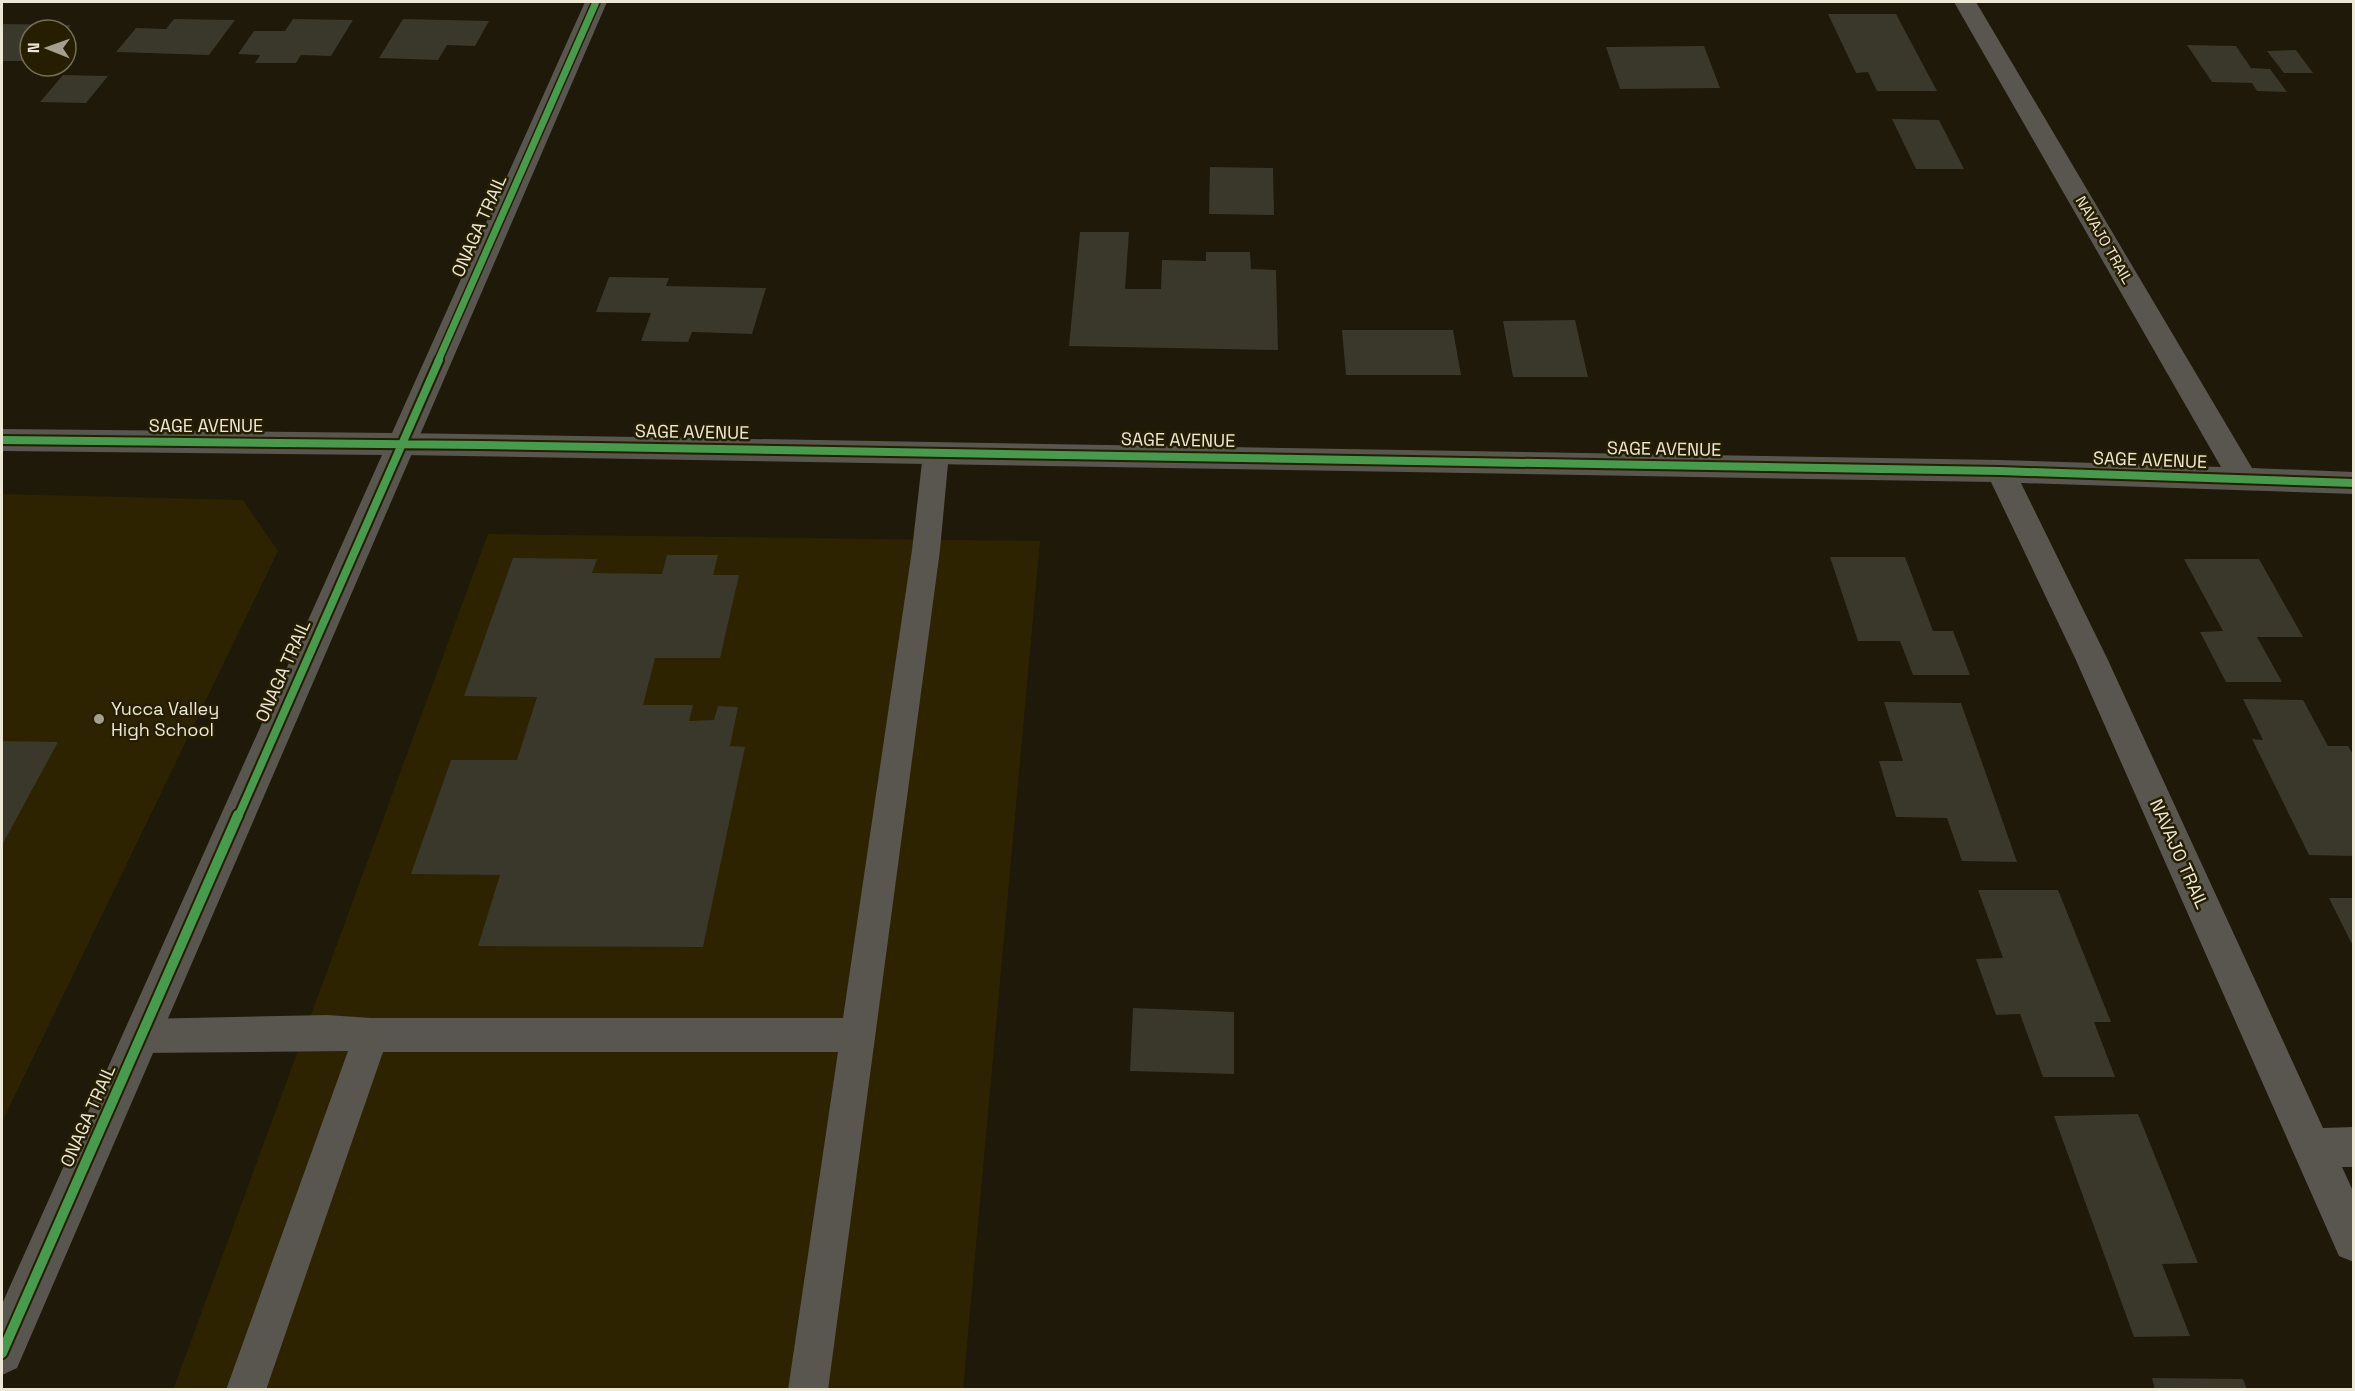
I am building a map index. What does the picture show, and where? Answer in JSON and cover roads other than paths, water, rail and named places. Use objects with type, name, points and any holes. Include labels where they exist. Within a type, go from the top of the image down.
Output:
[{"type":"street","name":"ONAGA TRAIL","points":[[2,1353],[596,2]]},
{"type":"street","name":"NAVAJO TRAIL","points":[[1965,2],[2243,479]]},
{"type":"street","name":"SAGE AVENUE","points":[[2,440],[401,444],[2000,471],[2354,483]]},
{"type":"street","name":"NAVAJO TRAIL","points":[[2000,471],[2091,658],[2354,1241]]},
{"type":"street","points":[[2311,1148],[2354,1147]]},
{"type":"lane","points":[[808,1389],[926,550],[936,453]]},
{"type":"lane","points":[[141,1036],[327,1032],[371,1035],[858,1035]]},
{"type":"lane","points":[[246,1389],[371,1035]]},
{"type":"place","name":"Yucca Valley High School","points":[[99,719]]}]
